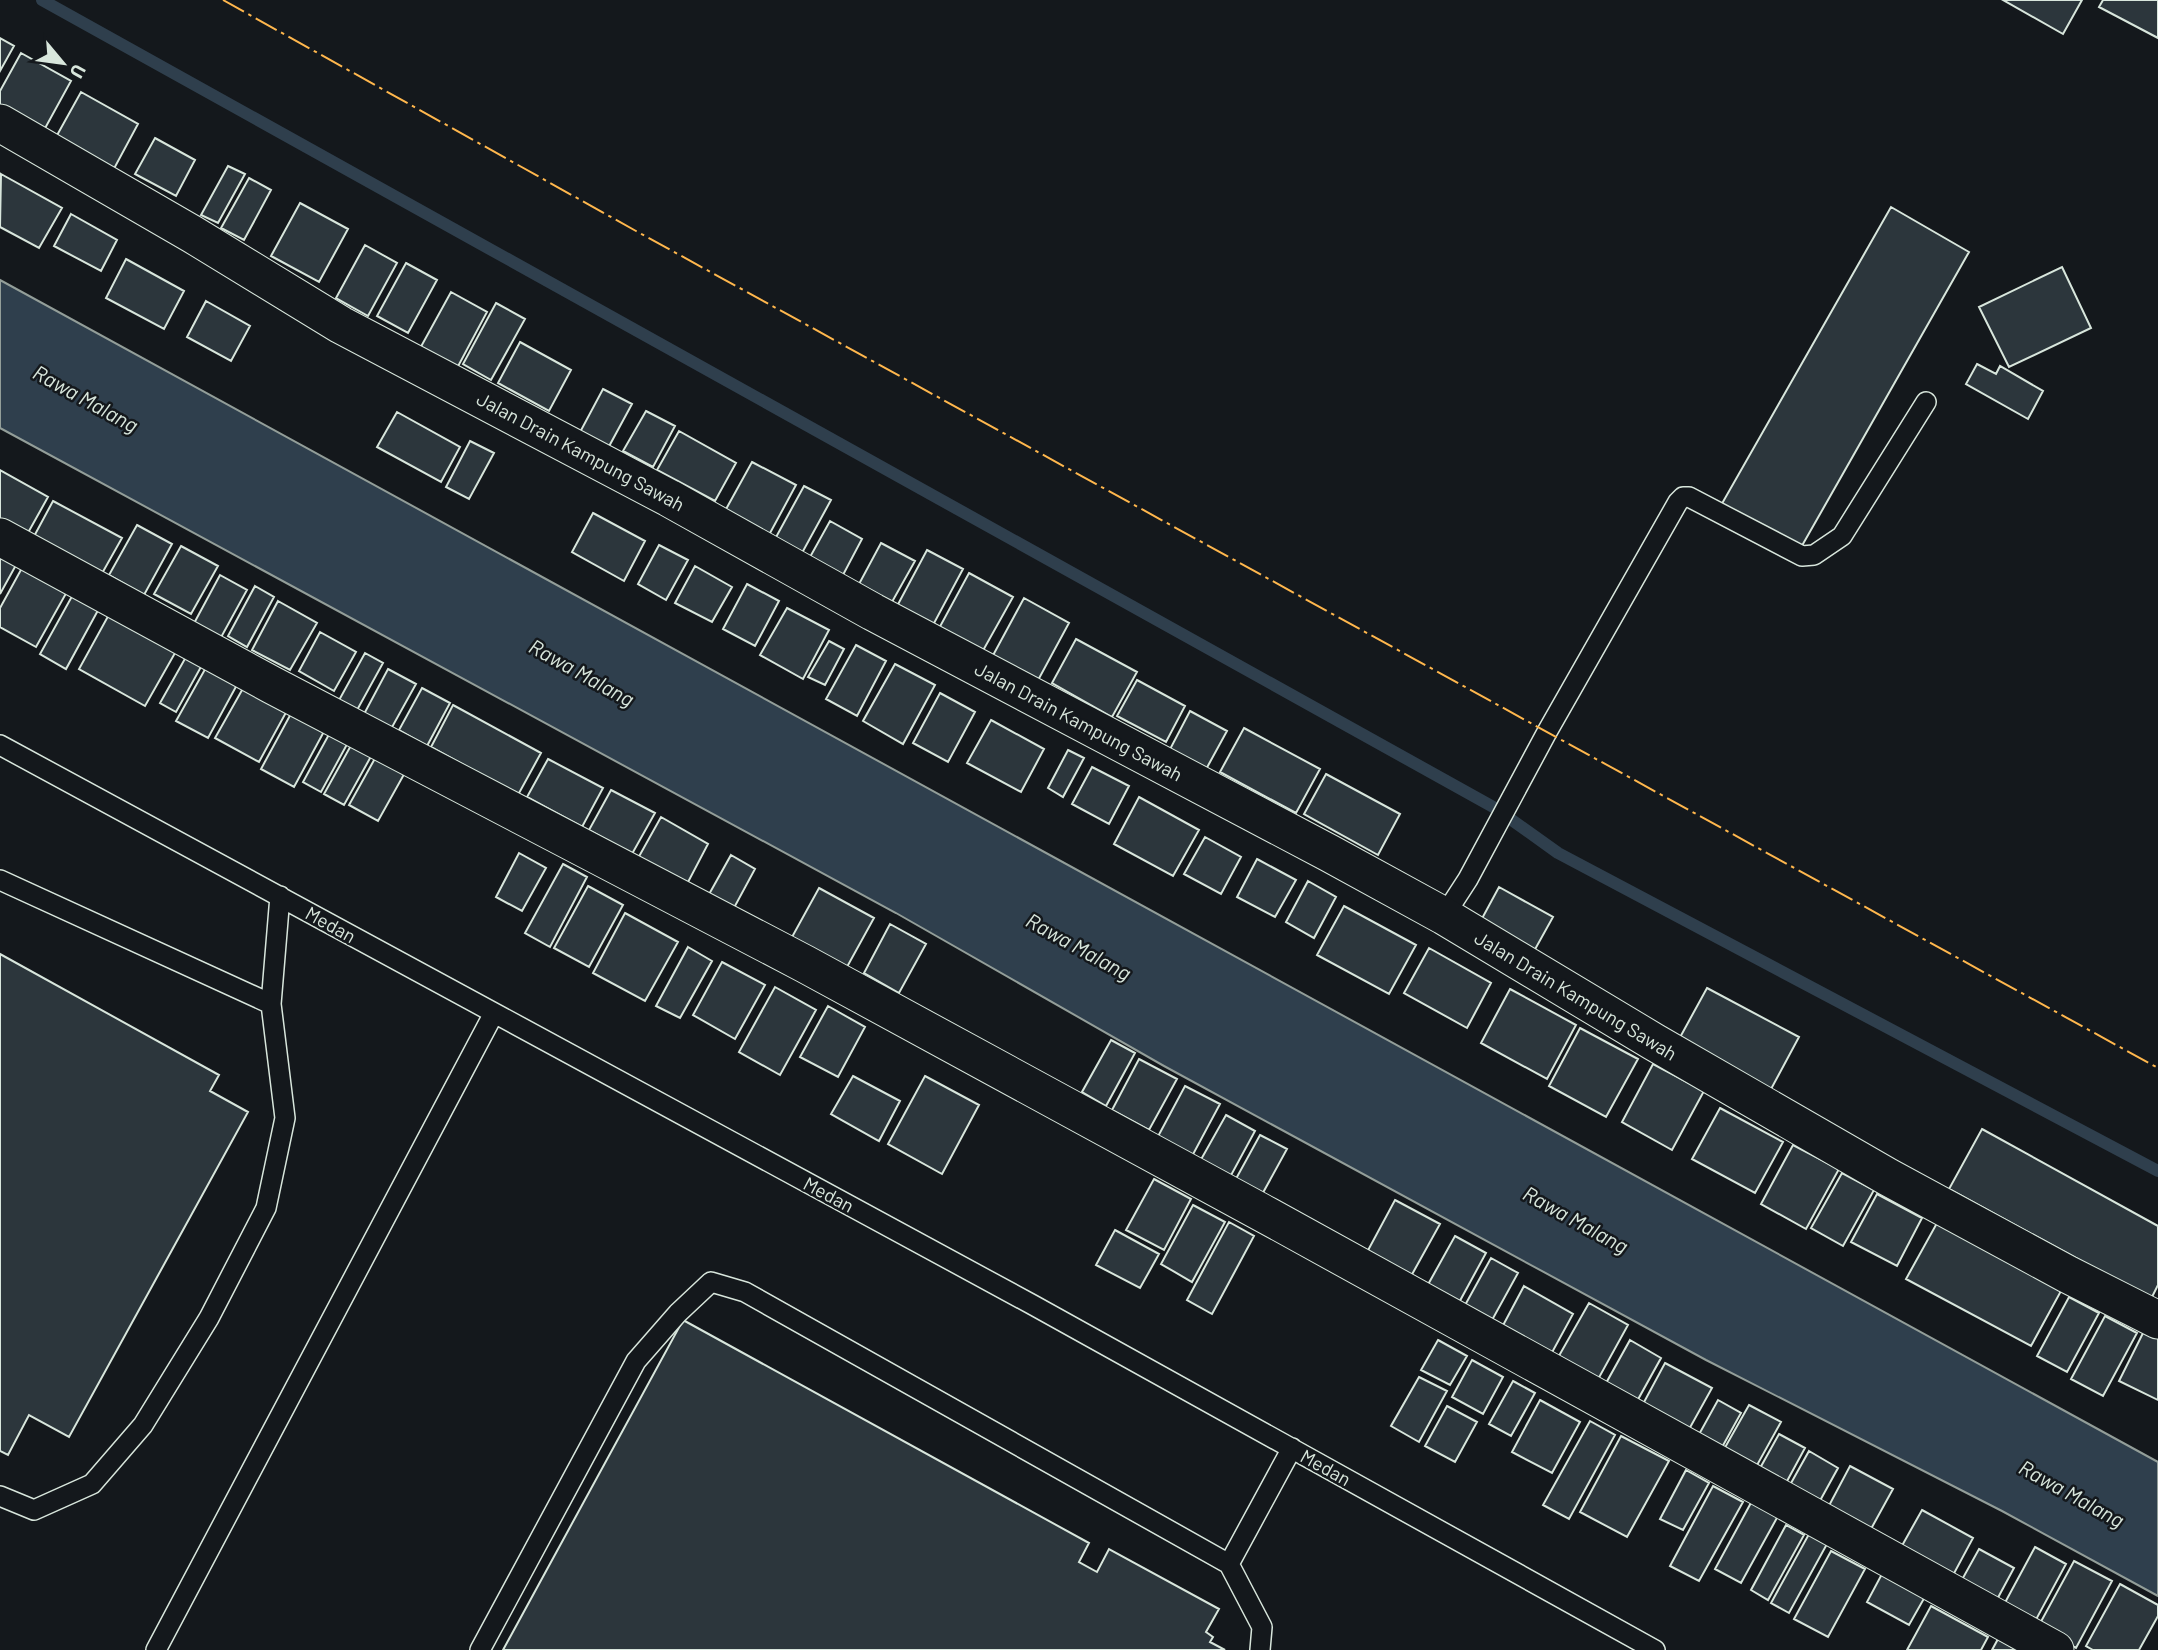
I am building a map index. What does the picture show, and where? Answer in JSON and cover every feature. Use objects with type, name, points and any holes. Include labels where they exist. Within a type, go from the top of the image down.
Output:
[{"type":"street","name":"Jalan Drain Kampung Sawah","points":[[0,123],[192,234],[341,325],[1444,916],[1654,1042],[1888,1177],[2158,1320]]},
{"type":"street","points":[[0,537],[272,685],[805,964],[2055,1650]]},
{"type":"lane","points":[[1444,916],[1468,879],[1546,732],[1678,502],[1683,497],[1689,497],[1802,556],[1814,555],[1842,536],[1926,401]]},
{"type":"lane","name":"Medan","points":[[0,745],[1033,1305],[1655,1650]]},
{"type":"lane","points":[[0,880],[271,1004]]},
{"type":"lane","points":[[0,1496],[34,1510],[92,1484],[144,1425],[209,1318],[266,1208],[285,1118],[271,1004],[280,896]]},
{"type":"lane","points":[[156,1650],[494,1013]]},
{"type":"lane","points":[[480,1650],[636,1361],[678,1313],[711,1282],[745,1293],[1229,1564],[1262,1627],[1261,1650]]},
{"type":"lane","points":[[1229,1564],[1292,1448]]},
{"type":"water","name":"Rawa Malang","points":[[0,280],[2158,1462],[2158,1596],[2002,1511],[1706,1360],[1164,1066],[896,913],[0,428]]},
{"type":"building","points":[[2003,0],[2082,0],[2063,34]]},
{"type":"building","points":[[2103,0],[2158,0],[2158,38],[2099,7]]},
{"type":"building","points":[[0,38],[14,46],[0,71]]},
{"type":"building","points":[[21,53],[71,81],[43,132],[0,109],[0,91]]},
{"type":"building","points":[[81,92],[138,124],[109,178],[51,146]]},
{"type":"building","points":[[155,138],[195,160],[176,196],[135,174]]},
{"type":"building","points":[[228,166],[245,174],[218,223],[201,215]]},
{"type":"building","points":[[1,174],[62,208],[39,248],[0,227]]},
{"type":"building","points":[[249,178],[271,190],[244,240],[221,228]]},
{"type":"building","points":[[300,203],[348,229],[319,282],[271,256]]},
{"type":"building","points":[[1891,207],[1969,252],[1799,551],[1720,507]]},
{"type":"building","points":[[71,214],[117,240],[101,271],[54,246]]},
{"type":"building","points":[[365,245],[397,263],[368,316],[336,298]]},
{"type":"building","points":[[126,259],[184,291],[164,329],[106,298]]},
{"type":"building","points":[[406,263],[437,280],[408,333],[377,316]]},
{"type":"building","points":[[2062,267],[2091,328],[2009,367],[1979,307]]},
{"type":"building","points":[[451,292],[487,312],[455,372],[418,352]]},
{"type":"building","points":[[206,301],[250,326],[231,361],[187,337]]},
{"type":"building","points":[[496,303],[525,319],[491,380],[463,364]]},
{"type":"building","points":[[520,342],[571,370],[549,411],[498,383]]},
{"type":"building","points":[[1977,364],[1996,374],[2000,366],[2043,391],[2028,419],[1966,384]]},
{"type":"building","points":[[603,389],[632,404],[607,450],[579,434]]},
{"type":"building","points":[[646,411],[675,426],[653,467],[623,451]]},
{"type":"building","points":[[397,412],[460,447],[441,482],[377,447]]},
{"type":"building","points":[[679,431],[736,463],[715,501],[657,470]]},
{"type":"building","points":[[470,441],[494,453],[469,499],[446,487]]},
{"type":"building","points":[[752,462],[796,485],[769,535],[725,511]]},
{"type":"building","points":[[0,470],[48,497],[24,540],[0,527]]},
{"type":"building","points":[[804,486],[831,500],[802,553],[775,539]]},
{"type":"building","points":[[53,501],[122,538],[100,577],[32,540]]},
{"type":"building","points":[[593,513],[645,541],[624,581],[572,552]]},
{"type":"building","points":[[830,521],[862,539],[843,575],[810,557]]},
{"type":"building","points":[[137,525],[172,544],[144,595],[109,575]]},
{"type":"building","points":[[881,543],[915,561],[892,602],[859,584]]},
{"type":"building","points":[[0,545],[21,556],[0,594]]},
{"type":"building","points":[[659,545],[688,560],[666,600],[638,584]]},
{"type":"building","points":[[181,546],[218,566],[191,614],[154,594]]},
{"type":"building","points":[[927,550],[963,569],[932,627],[896,608]]},
{"type":"building","points":[[28,557],[73,581],[36,647],[0,627],[0,608]]},
{"type":"building","points":[[695,566],[732,587],[712,622],[675,603]]},
{"type":"building","points":[[969,573],[1013,597],[980,656],[937,632]]},
{"type":"building","points":[[220,575],[247,590],[219,641],[192,627]]},
{"type":"building","points":[[747,584],[779,601],[755,646],[723,629]]},
{"type":"building","points":[[255,586],[274,597],[247,647],[228,636]]},
{"type":"building","points":[[76,589],[102,603],[66,669],[40,654]]},
{"type":"building","points":[[1024,598],[1069,623],[1036,684],[991,659]]},
{"type":"building","points":[[278,601],[317,623],[290,670],[252,650]]},
{"type":"building","points":[[787,608],[829,630],[803,679],[760,655]]},
{"type":"building","points":[[112,609],[179,646],[145,706],[79,669]]},
{"type":"building","points":[[320,632],[356,652],[334,691],[299,671]]},
{"type":"building","points":[[1076,639],[1137,672],[1112,717],[1052,683]]},
{"type":"building","points":[[829,641],[844,649],[825,685],[808,677]]},
{"type":"building","points":[[856,645],[886,661],[857,716],[826,699]]},
{"type":"building","points":[[191,648],[207,656],[176,712],[160,703]]},
{"type":"building","points":[[365,653],[383,663],[356,712],[338,702]]},
{"type":"building","points":[[213,655],[244,672],[208,738],[176,721]]},
{"type":"building","points":[[895,664],[935,685],[903,744],[863,721]]},
{"type":"building","points":[[388,669],[416,684],[391,729],[364,714]]},
{"type":"building","points":[[1137,680],[1185,706],[1166,742],[1117,716]]},
{"type":"building","points":[[246,683],[289,707],[259,762],[215,738]]},
{"type":"building","points":[[422,688],[450,703],[427,746],[399,730]]},
{"type":"building","points":[[940,693],[975,712],[948,762],[913,743]]},
{"type":"building","points":[[453,705],[541,753],[518,795],[431,747]]},
{"type":"building","points":[[294,708],[327,726],[294,787],[261,769]]},
{"type":"building","points":[[1190,711],[1227,731],[1204,773],[1168,753]]},
{"type":"building","points":[[991,720],[1044,749],[1021,792],[967,763]]},
{"type":"building","points":[[333,727],[351,737],[321,792],[303,782]]},
{"type":"building","points":[[1244,728],[1320,769],[1296,813],[1220,772]]},
{"type":"building","points":[[354,740],[374,751],[344,805],[324,794]]},
{"type":"building","points":[[1068,750],[1084,758],[1063,797],[1048,788]]},
{"type":"building","points":[[378,753],[407,769],[378,821],[349,805]]},
{"type":"building","points":[[548,759],[603,788],[582,827],[527,797]]},
{"type":"building","points":[[1092,767],[1129,786],[1109,824],[1072,804]]},
{"type":"building","points":[[1326,774],[1400,814],[1378,855],[1304,814]]},
{"type":"building","points":[[611,790],[655,813],[632,854],[589,830]]},
{"type":"building","points":[[1139,797],[1199,830],[1173,876],[1114,844]]},
{"type":"building","points":[[661,817],[708,844],[686,886],[637,860]]},
{"type":"building","points":[[1205,837],[1241,857],[1221,894],[1184,874]]},
{"type":"building","points":[[519,853],[546,868],[522,911],[496,897]]},
{"type":"building","points":[[731,855],[755,869],[728,919],[703,905]]},
{"type":"building","points":[[1257,859],[1296,880],[1275,917],[1237,897]]},
{"type":"building","points":[[563,864],[587,877],[550,947],[525,933]]},
{"type":"building","points":[[1308,881],[1336,897],[1314,938],[1286,922]]},
{"type":"building","points":[[588,886],[623,905],[589,967],[554,948]]},
{"type":"building","points":[[1499,887],[1553,917],[1533,953],[1479,924]]},
{"type":"building","points":[[819,888],[874,918],[847,967],[792,937]]},
{"type":"building","points":[[1344,906],[1416,945],[1389,994],[1317,955]]},
{"type":"building","points":[[625,913],[678,942],[645,1001],[593,973]]},
{"type":"building","points":[[890,924],[926,944],[899,993],[864,973]]},
{"type":"building","points":[[688,947],[712,961],[680,1018],[656,1006]]},
{"type":"building","points":[[1429,948],[1491,983],[1467,1028],[1404,993]]},
{"type":"building","points":[[0,954],[219,1075],[210,1091],[248,1112],[69,1437],[29,1415],[8,1455],[0,1451]]},
{"type":"building","points":[[722,962],[765,985],[735,1039],[693,1015]]},
{"type":"building","points":[[775,987],[816,1010],[780,1075],[739,1052]]},
{"type":"building","points":[[1707,988],[1799,1037],[1770,1091],[1678,1041]]},
{"type":"building","points":[[1510,989],[1576,1025],[1547,1079],[1481,1043]]},
{"type":"building","points":[[828,1006],[865,1027],[838,1077],[800,1057]]},
{"type":"building","points":[[1580,1028],[1638,1059],[1606,1117],[1549,1086]]},
{"type":"building","points":[[1111,1040],[1135,1053],[1106,1106],[1082,1092]]},
{"type":"building","points":[[1139,1059],[1177,1079],[1149,1130],[1112,1110]]},
{"type":"building","points":[[1653,1064],[1704,1091],[1672,1150],[1622,1122]]},
{"type":"building","points":[[853,1076],[900,1101],[879,1141],[831,1114]]},
{"type":"building","points":[[925,1076],[979,1105],[942,1174],[888,1144]]},
{"type":"building","points":[[1185,1086],[1220,1104],[1190,1160],[1155,1142]]},
{"type":"building","points":[[1720,1108],[1783,1142],[1755,1193],[1692,1159]]},
{"type":"building","points":[[1226,1115],[1255,1131],[1229,1179],[1199,1163]]},
{"type":"building","points":[[1982,1129],[2158,1226],[2158,1285],[2151,1299],[1949,1189]]},
{"type":"building","points":[[1260,1135],[1287,1149],[1259,1200],[1232,1186]]},
{"type":"building","points":[[1793,1145],[1839,1169],[1806,1229],[1761,1204]]},
{"type":"building","points":[[1842,1173],[1874,1190],[1843,1246],[1811,1228]]},
{"type":"building","points":[[1154,1179],[1191,1199],[1164,1250],[1126,1230]]},
{"type":"building","points":[[1877,1194],[1922,1218],[1897,1266],[1851,1242]]},
{"type":"building","points":[[1395,1200],[1440,1224],[1410,1278],[1366,1254]]},
{"type":"building","points":[[1193,1205],[1225,1222],[1192,1282],[1161,1264]]},
{"type":"building","points":[[1229,1222],[1254,1236],[1212,1314],[1187,1300]]},
{"type":"building","points":[[1937,1223],[2061,1291],[2031,1346],[1906,1279]]},
{"type":"building","points":[[1115,1230],[1159,1254],[1140,1288],[1096,1265]]},
{"type":"building","points":[[1455,1236],[1486,1253],[1456,1308],[1425,1290]]},
{"type":"building","points":[[1491,1258],[1518,1273],[1491,1322],[1464,1307]]},
{"type":"building","points":[[1524,1286],[1573,1314],[1549,1358],[1500,1331]]},
{"type":"building","points":[[2069,1297],[2099,1313],[2067,1372],[2037,1356]]},
{"type":"building","points":[[1589,1303],[1628,1325],[1596,1383],[1556,1361]]},
{"type":"building","points":[[2105,1316],[2137,1333],[2103,1396],[2071,1379]]},
{"type":"building","points":[[683,1320],[1089,1543],[1079,1562],[1097,1572],[1109,1549],[1219,1609],[1206,1632],[1213,1637],[1210,1642],[1225,1650],[503,1650]]},
{"type":"building","points":[[2144,1331],[2158,1338],[2158,1400],[2119,1381]]},
{"type":"building","points":[[1438,1340],[1467,1356],[1450,1385],[1421,1370]]},
{"type":"building","points":[[1630,1340],[1661,1358],[1631,1412],[1600,1394]]},
{"type":"building","points":[[1472,1360],[1503,1377],[1483,1414],[1452,1397]]},
{"type":"building","points":[[1665,1363],[1712,1388],[1682,1442],[1636,1417]]},
{"type":"building","points":[[1419,1377],[1447,1391],[1419,1442],[1391,1426]]},
{"type":"building","points":[[1513,1381],[1535,1393],[1511,1436],[1489,1424]]},
{"type":"building","points":[[1540,1400],[1580,1422],[1552,1473],[1512,1452]]},
{"type":"building","points":[[1718,1400],[1741,1413],[1715,1460],[1692,1447]]},
{"type":"building","points":[[1749,1405],[1781,1422],[1751,1476],[1719,1458]]},
{"type":"building","points":[[1447,1406],[1477,1422],[1455,1462],[1425,1446]]},
{"type":"building","points":[[1590,1421],[1615,1435],[1569,1519],[1543,1505]]},
{"type":"building","points":[[1779,1434],[1805,1448],[1780,1494],[1754,1479]]},
{"type":"building","points":[[1621,1436],[1669,1461],[1627,1537],[1580,1512]]},
{"type":"building","points":[[1809,1451],[1838,1468],[1816,1508],[1786,1492]]},
{"type":"building","points":[[1850,1466],[1893,1489],[1866,1538],[1824,1515]]},
{"type":"building","points":[[1686,1470],[1709,1483],[1683,1530],[1660,1519]]},
{"type":"building","points":[[1713,1486],[1743,1502],[1699,1581],[1670,1566]]},
{"type":"building","points":[[1752,1501],[1778,1516],[1741,1583],[1715,1569]]},
{"type":"building","points":[[1922,1510],[1973,1538],[1951,1579],[1899,1551]]},
{"type":"building","points":[[1786,1525],[1804,1535],[1768,1600],[1751,1590]]},
{"type":"building","points":[[1809,1534],[1827,1544],[1789,1613],[1771,1603]]},
{"type":"building","points":[[2035,1547],[2066,1564],[2032,1627],[2001,1610]]},
{"type":"building","points":[[1979,1549],[2014,1568],[1994,1605],[1959,1585]]},
{"type":"building","points":[[1831,1551],[1865,1569],[1828,1637],[1794,1619]]},
{"type":"building","points":[[2074,1561],[2112,1581],[2076,1648],[2038,1627]]},
{"type":"building","points":[[1883,1572],[1926,1595],[1909,1625],[1867,1602]]},
{"type":"building","points":[[2120,1584],[2158,1605],[2158,1616],[2139,1650],[2093,1650],[2086,1646]]},
{"type":"building","points":[[1931,1606],[1988,1637],[1981,1650],[1907,1650]]},
{"type":"building","points":[[1998,1639],[2017,1650],[1992,1650]]},
{"type":"waterway","points":[[42,0],[1495,808],[1558,853],[2158,1171]]},
{"type":"power","points":[[223,0],[636,231],[2158,1068]]}]
